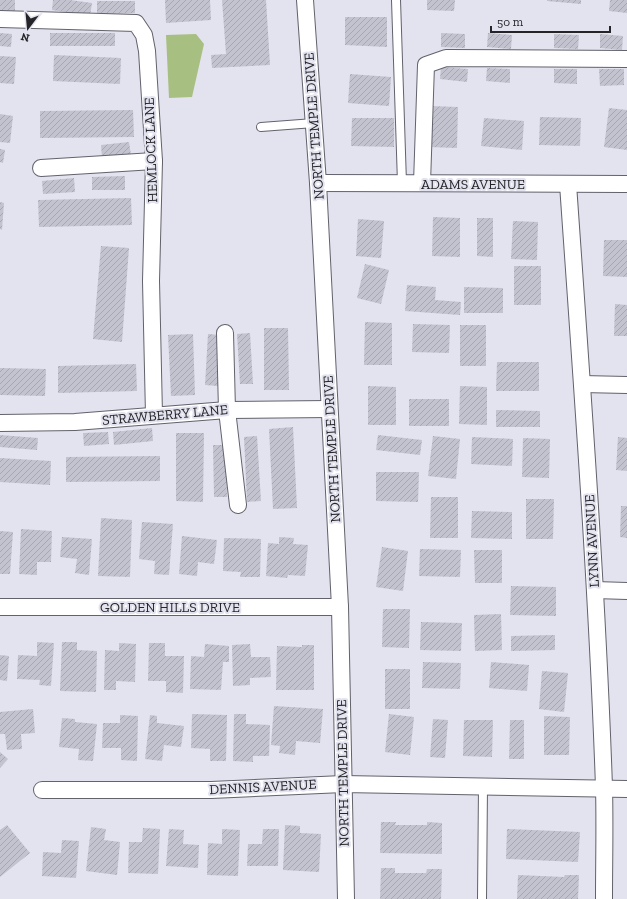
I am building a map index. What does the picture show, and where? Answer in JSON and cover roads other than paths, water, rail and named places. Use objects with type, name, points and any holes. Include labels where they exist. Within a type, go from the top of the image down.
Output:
[{"type":"street","name":"NORTH TEMPLE DRIVE","points":[[305,0],[318,183],[340,607],[346,899]]},
{"type":"street","name":"HEMLOCK LANE","points":[[0,18],[136,23],[144,35],[147,51],[154,161],[152,281],[154,415]]},
{"type":"street","points":[[422,183],[426,65],[446,58],[627,59]]},
{"type":"street","points":[[41,168],[154,161]]},
{"type":"street","name":"ADAMS AVENUE","points":[[318,183],[627,184]]},
{"type":"street","name":"LYNN AVENUE","points":[[568,184],[595,590],[604,789],[604,899]]},
{"type":"street","points":[[225,333],[227,410],[238,505]]},
{"type":"street","points":[[582,384],[627,385]]},
{"type":"street","name":"STRAWBERRY LANE","points":[[0,423],[75,422],[227,410],[329,409]]},
{"type":"street","points":[[595,590],[627,591]]},
{"type":"street","name":"GOLDEN HILLS DRIVE","points":[[0,607],[340,607]]},
{"type":"street","name":"DENNIS AVENUE","points":[[42,790],[211,790],[343,784],[627,789]]},
{"type":"lane","points":[[396,0],[402,183]]},
{"type":"lane","points":[[261,127],[314,123]]},
{"type":"lane","points":[[482,899],[484,786]]}]
